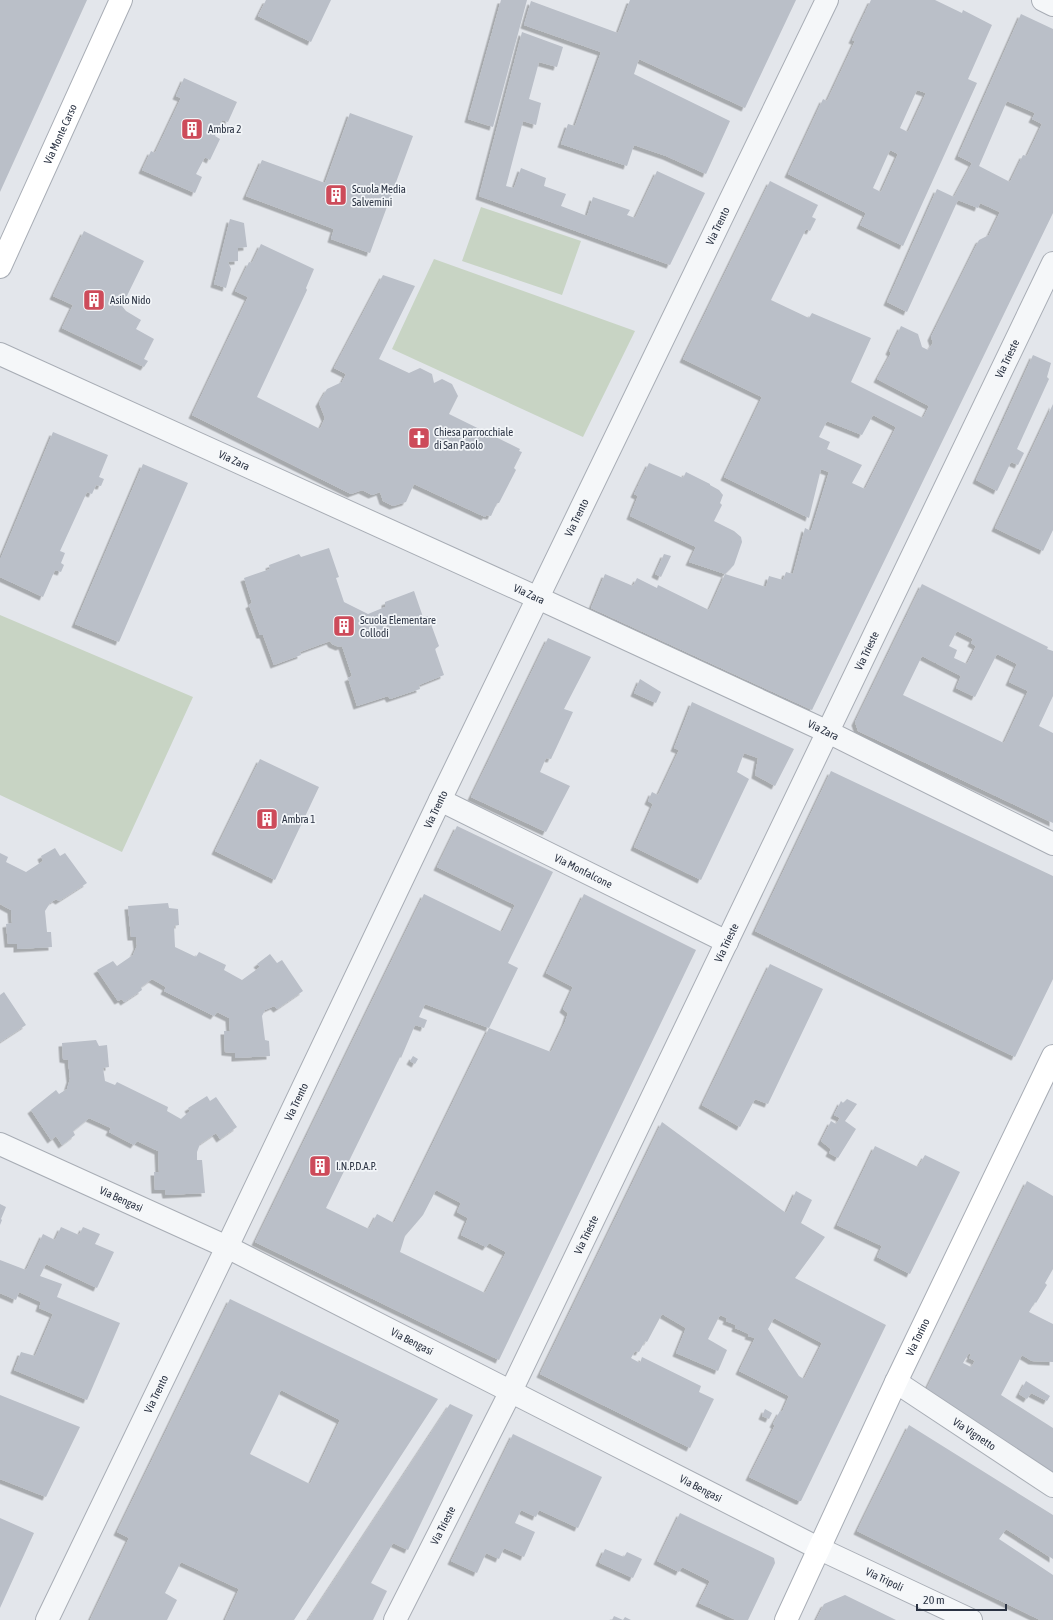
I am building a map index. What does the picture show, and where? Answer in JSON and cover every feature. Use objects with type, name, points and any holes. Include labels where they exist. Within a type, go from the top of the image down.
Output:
[{"type":"street","name":"Via Monte Carso","points":[[0,267],[121,0]]},
{"type":"street","name":"Via Trento","points":[[47,1620],[440,800],[827,0]]},
{"type":"street","points":[[1043,0],[1053,5]]},
{"type":"street","name":"Via Trieste","points":[[395,1620],[510,1391],[1053,263]]},
{"type":"street","name":"Via Zara","points":[[0,354],[538,598],[828,732],[1053,844]]},
{"type":"street","name":"Via Monfalcone","points":[[440,800],[727,942]]},
{"type":"street","name":"Via Torino","points":[[786,1620],[896,1382],[1053,1056]]},
{"type":"street","name":"Via Bengasi","points":[[0,1144],[227,1247],[820,1549]]},
{"type":"street","name":"Via Vignetto","points":[[896,1382],[1053,1486]]},
{"type":"street","name":"Via Tripoli","points":[[820,1549],[971,1620]]},
{"type":"green space","points":[[481,207],[581,241],[562,295],[462,261]]},
{"type":"green space","points":[[434,259],[635,331],[583,437],[392,349]]},
{"type":"green space","points":[[0,615],[193,697],[122,852],[0,795]]},
{"type":"building","points":[[0,0],[87,0],[0,192]]},
{"type":"building","points":[[266,0],[331,0],[311,42],[258,16]]},
{"type":"building","points":[[501,0],[527,0],[493,127],[468,119]]},
{"type":"building","points":[[630,0],[796,0],[745,108],[639,59],[634,74],[730,121],[706,174],[666,156],[634,145],[627,166],[561,144],[568,124],[575,126],[601,52],[524,25],[531,1],[618,33]]},
{"type":"building","points":[[871,0],[935,0],[962,13],[963,10],[992,25],[968,79],[977,83],[903,246],[860,225],[866,213],[788,174],[823,99],[827,101],[855,41],[852,40]],"holes":[[[917,90],[926,93],[908,132],[900,128]],[[890,150],[898,154],[881,192],[873,188]]]},
{"type":"building","points":[[1021,14],[1053,29],[1053,213],[812,710],[591,608],[605,574],[633,586],[637,578],[657,588],[658,585],[709,610],[725,574],[766,587],[769,576],[783,580],[786,572],[793,574],[805,528],[811,531],[829,472],[821,469],[809,518],[724,477],[762,397],[683,359],[770,181],[818,205],[812,217],[816,219],[810,231],[806,229],[771,300],[809,318],[812,313],[871,338],[851,382],[923,418],[929,406],[877,379],[891,353],[889,351],[901,326],[918,334],[922,347],[928,350],[933,343],[931,337],[979,240],[989,235],[1000,212],[980,203],[978,208],[958,200],[907,312],[887,302],[937,189],[954,197],[972,163],[958,156]],"holes":[[[1007,101],[1035,113],[1032,119],[1042,124],[1027,156],[1023,155],[1010,182],[979,166]],[[873,415],[896,427],[865,489],[852,483],[862,465],[827,449],[830,442],[819,437],[827,421],[862,435]]]},
{"type":"building","points":[[522,32],[563,47],[557,67],[539,62],[529,99],[541,103],[536,125],[523,121],[506,186],[514,188],[521,168],[546,178],[544,186],[566,194],[561,206],[587,216],[593,197],[630,210],[627,215],[635,218],[657,171],[705,193],[670,265],[479,196]]},
{"type":"building","name":"Ambra 2","points":[[184,78],[237,102],[228,122],[222,120],[215,136],[220,139],[210,160],[205,157],[196,174],[202,177],[195,193],[142,170],[151,151],[155,153],[181,98],[176,96]]},
{"type":"building","name":"Scuola Media Salvemini","points":[[350,113],[413,136],[370,253],[331,239],[334,229],[246,196],[262,160],[325,183]]},
{"type":"building","points":[[230,219],[244,223],[247,247],[238,248],[238,261],[228,262],[231,269],[226,288],[214,284]]},
{"type":"building","name":"Asilo Nido","points":[[84,231],[144,261],[122,306],[126,311],[141,320],[136,329],[154,339],[144,359],[148,361],[144,367],[62,328],[73,305],[53,296]]},
{"type":"building","points":[[261,244],[314,269],[306,288],[307,290],[257,397],[320,429],[325,418],[319,403],[327,389],[342,382],[346,374],[334,368],[383,275],[415,286],[379,359],[409,373],[420,368],[432,374],[434,383],[442,379],[452,384],[458,396],[449,414],[520,449],[519,451],[522,452],[514,468],[516,470],[491,516],[486,515],[485,517],[414,484],[406,502],[393,506],[383,501],[380,492],[372,495],[362,490],[351,494],[192,415],[248,297],[235,291],[249,262],[252,263]]},
{"type":"building","points":[[1033,355],[1051,363],[1047,377],[1049,379],[1017,449],[1024,453],[1018,465],[1011,462],[997,491],[976,480]]},
{"type":"building","points":[[1053,404],[1053,530],[1043,551],[995,528]]},
{"type":"building","points":[[53,432],[108,455],[99,477],[104,479],[101,486],[96,485],[92,494],[87,492],[60,551],[65,553],[61,563],[64,565],[61,572],[55,570],[43,597],[0,577],[0,560]]},
{"type":"building","points":[[649,463],[683,478],[686,472],[710,484],[719,490],[723,495],[720,503],[722,505],[714,521],[734,531],[741,537],[742,542],[734,565],[725,574],[689,562],[696,547],[630,516],[638,496],[634,494]]},
{"type":"building","points":[[143,464],[188,483],[119,642],[75,624]]},
{"type":"building","name":"Scuola Elementare Collodi","points":[[329,548],[339,577],[336,578],[344,602],[368,614],[385,607],[385,602],[414,591],[423,617],[428,616],[439,646],[435,649],[444,675],[419,685],[420,689],[390,699],[388,696],[357,706],[348,678],[352,676],[342,646],[339,647],[332,644],[330,641],[300,652],[301,655],[274,665],[263,635],[260,635],[249,605],[252,603],[244,578],[270,569],[269,565],[299,554],[301,557]]},
{"type":"building","points":[[664,554],[671,556],[661,577],[655,574]]},
{"type":"building","points":[[922,584],[1048,647],[1047,649],[1053,651],[1053,696],[1039,726],[1053,733],[1053,823],[858,731],[855,722]],"holes":[[[957,631],[973,639],[971,643],[976,646],[967,664],[954,658],[957,650],[949,646]],[[997,654],[1017,664],[1009,682],[1028,691],[1004,743],[903,695],[922,656],[961,676],[956,688],[975,697]]]},
{"type":"building","points":[[548,638],[591,657],[564,709],[573,712],[551,759],[546,758],[540,772],[570,786],[546,832],[471,797]]},
{"type":"building","points":[[640,679],[661,692],[656,703],[634,693]]},
{"type":"building","points":[[692,702],[794,749],[775,786],[755,775],[758,758],[744,753],[737,772],[749,779],[701,880],[634,847],[653,804],[648,801],[652,792],[658,795],[679,750],[674,748]]},
{"type":"building","name":"Ambra 1","points":[[260,759],[319,787],[275,880],[215,851]]},
{"type":"building","points":[[831,771],[1053,876],[1053,979],[1015,1057],[755,931]]},
{"type":"building","points":[[457,826],[553,872],[508,963],[518,968],[489,1028],[551,1052],[565,1022],[568,1013],[563,1009],[573,987],[546,973],[584,894],[696,950],[499,1360],[255,1242],[424,894],[502,932],[515,905],[437,867]],"holes":[[[425,1004],[489,1028],[394,1223],[377,1214],[369,1229],[326,1208],[400,1057],[401,1058],[415,1025],[424,1028],[427,1020],[419,1017]],[[436,1190],[461,1203],[457,1212],[468,1218],[461,1235],[486,1247],[489,1243],[506,1252],[485,1293],[400,1252],[405,1236],[423,1215]]]},
{"type":"building","points":[[55,848],[60,856],[65,853],[87,883],[59,901],[56,899],[50,903],[45,911],[47,932],[51,932],[52,947],[17,949],[17,944],[8,944],[6,924],[12,923],[11,910],[0,904],[0,853],[8,857],[6,862],[26,872],[43,861],[41,856]]},
{"type":"building","points":[[168,903],[169,908],[178,909],[179,925],[174,926],[175,947],[196,957],[199,952],[226,965],[224,970],[242,980],[260,967],[257,964],[270,954],[277,963],[282,960],[303,991],[277,1009],[274,1006],[265,1010],[262,1016],[265,1040],[269,1041],[270,1056],[235,1058],[235,1053],[225,1052],[224,1031],[230,1031],[229,1018],[217,1012],[214,1016],[164,991],[166,987],[152,979],[141,987],[142,990],[124,1002],[122,999],[118,1001],[97,970],[113,961],[117,966],[133,955],[137,946],[136,937],[131,937],[128,906]]},
{"type":"building","points":[[770,964],[823,989],[768,1104],[755,1099],[740,1127],[702,1105]]},
{"type":"building","points":[[4,992],[26,1025],[0,1042],[0,995]]},
{"type":"building","points":[[96,1040],[99,1046],[107,1045],[109,1067],[103,1068],[105,1081],[115,1085],[117,1082],[168,1107],[167,1111],[181,1119],[190,1111],[188,1108],[207,1096],[210,1101],[216,1097],[237,1127],[220,1139],[216,1133],[200,1144],[197,1152],[197,1160],[202,1160],[205,1193],[166,1195],[165,1190],[155,1190],[154,1172],[159,1172],[158,1151],[137,1141],[134,1145],[109,1132],[111,1128],[89,1118],[73,1131],[75,1135],[62,1145],[56,1136],[51,1140],[31,1110],[56,1090],[59,1094],[67,1089],[70,1079],[68,1060],[63,1059],[62,1043]]},
{"type":"building","points":[[413,1056],[418,1059],[415,1064],[410,1061]]},
{"type":"building","points":[[847,1099],[857,1104],[845,1121],[856,1129],[838,1158],[829,1153],[831,1149],[821,1141],[831,1121],[836,1124],[840,1118],[834,1115],[841,1101],[843,1103]]},
{"type":"building","points":[[662,1122],[786,1213],[796,1191],[812,1200],[801,1223],[825,1237],[795,1278],[886,1325],[801,1501],[749,1477],[775,1425],[773,1424],[780,1411],[782,1412],[789,1396],[739,1371],[755,1338],[748,1336],[749,1334],[735,1328],[736,1325],[726,1321],[727,1318],[720,1315],[708,1339],[727,1350],[718,1371],[676,1353],[686,1328],[662,1314],[647,1342],[645,1341],[639,1352],[635,1351],[631,1358],[640,1363],[642,1357],[701,1386],[699,1392],[714,1399],[690,1448],[540,1374]],"holes":[[[774,1318],[822,1343],[804,1379],[799,1376],[768,1329]]]},
{"type":"building","points":[[875,1146],[918,1167],[925,1155],[960,1172],[910,1274],[877,1257],[882,1246],[837,1225]]},
{"type":"building","points":[[1027,1181],[1053,1196],[1053,1269],[1045,1283],[1047,1285],[1029,1312],[1053,1324],[1053,1362],[1032,1361],[1022,1355],[1001,1395],[1053,1428],[1053,1473],[925,1392]],"holes":[[[969,1353],[971,1355],[969,1358],[975,1361],[971,1367],[963,1363]]]},
{"type":"building","points":[[0,1204],[6,1207],[0,1225]]},
{"type":"building","points":[[61,1227],[79,1235],[83,1227],[100,1234],[95,1244],[114,1252],[97,1288],[46,1264],[40,1276],[62,1284],[57,1297],[120,1323],[87,1400],[14,1370],[21,1352],[35,1356],[53,1314],[39,1308],[41,1302],[19,1292],[16,1300],[0,1293],[0,1260],[26,1270],[43,1234],[55,1240]]},
{"type":"building","points":[[230,1299],[438,1399],[294,1620],[225,1620],[239,1589],[181,1562],[165,1593],[177,1600],[167,1620],[90,1620],[129,1538],[117,1532]],"holes":[[[281,1390],[340,1420],[310,1484],[250,1454]]]},
{"type":"building","points":[[1026,1381],[1050,1396],[1047,1401],[1031,1393],[1027,1399],[1019,1394]]},
{"type":"building","points":[[0,1395],[80,1427],[46,1497],[0,1479]]},
{"type":"building","points":[[450,1404],[473,1415],[408,1550],[393,1543],[371,1583],[387,1591],[373,1620],[308,1620]]},
{"type":"building","points":[[765,1409],[772,1413],[769,1419],[762,1416]]},
{"type":"building","points":[[909,1425],[1053,1515],[1053,1559],[1006,1529],[999,1539],[1053,1575],[1053,1620],[1040,1620],[857,1531]]},
{"type":"building","points":[[513,1434],[602,1477],[578,1528],[539,1510],[536,1517],[521,1510],[515,1523],[535,1532],[524,1557],[504,1548],[499,1559],[486,1553],[477,1573],[451,1561]]},
{"type":"building","points":[[680,1513],[774,1558],[775,1563],[748,1620],[736,1620],[699,1603],[710,1581],[682,1567],[679,1572],[657,1561]]},
{"type":"building","points":[[0,1518],[34,1533],[0,1608]]},
{"type":"building","points":[[605,1549],[624,1557],[627,1552],[642,1559],[633,1578],[599,1562]]},
{"type":"building","points":[[845,1595],[896,1620],[816,1620],[824,1604]]},
{"type":"building","points":[[614,1616],[623,1620],[612,1620]]},
{"type":"building","points":[[625,1617],[631,1620],[623,1620]]},
{"type":"place","name":"Ambra 2","points":[[192,129]]},
{"type":"place","name":"Scuola Media Salvemini","points":[[336,195]]},
{"type":"place","name":"Asilo Nido","points":[[94,300]]},
{"type":"place","name":"Chiesa parrocchiale di San Paolo","points":[[419,438]]},
{"type":"place","name":"Scuola Elementare Collodi","points":[[344,626]]},
{"type":"place","name":"Ambra 1","points":[[267,819]]},
{"type":"place","name":"I.N.P.D.A.P.","points":[[320,1166]]}]
